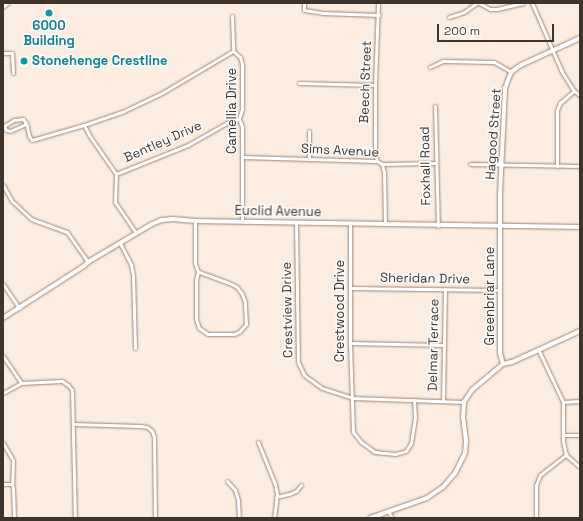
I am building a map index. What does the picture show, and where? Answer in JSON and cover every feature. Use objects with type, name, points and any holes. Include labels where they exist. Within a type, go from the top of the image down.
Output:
[{"type":"street","points":[[3,7],[8,3]]},
{"type":"street","points":[[304,3],[304,10],[322,14],[379,15]]},
{"type":"street","name":"Beech Street","points":[[377,161],[375,152],[375,85],[379,15],[378,3]]},
{"type":"street","points":[[449,17],[464,12],[478,3],[490,9],[497,9],[521,3]]},
{"type":"street","points":[[532,3],[552,51],[574,91],[580,95]]},
{"type":"street","name":"Camellia Drive","points":[[232,16],[234,51],[240,57],[242,64],[242,109],[239,119],[242,127],[242,220]]},
{"type":"street","name":"Hagood Street","points":[[501,227],[505,88],[511,72],[521,65],[580,38]]},
{"type":"street","points":[[26,124],[10,131],[6,130],[4,126],[19,119],[24,119],[26,124],[29,136],[32,140],[84,125],[122,112],[162,93],[234,51]]},
{"type":"street","points":[[3,53],[12,52],[13,74]]},
{"type":"street","points":[[430,67],[443,61],[494,62],[511,72]]},
{"type":"street","points":[[299,83],[375,85]]},
{"type":"street","points":[[557,166],[557,110],[560,103],[574,91]]},
{"type":"street","name":"Foxhall Road","points":[[435,106],[438,226]]},
{"type":"street","name":"Bentley Drive","points":[[116,174],[188,144],[230,120],[239,119]]},
{"type":"street","points":[[84,125],[89,135],[116,174],[115,202],[136,233]]},
{"type":"street","points":[[309,131],[309,159]]},
{"type":"street","name":"Sims Avenue","points":[[242,157],[377,161],[382,164],[436,163]]},
{"type":"street","points":[[382,164],[384,172],[385,224]]},
{"type":"street","points":[[470,164],[580,166]]},
{"type":"street","points":[[3,186],[12,201],[31,219],[67,232],[88,262]]},
{"type":"street","name":"Euclid Avenue","points":[[3,318],[88,262],[136,233],[162,220],[242,220],[350,224],[580,228]]},
{"type":"street","points":[[195,221],[195,264],[198,272],[196,280],[196,319],[199,328],[208,334],[240,332],[246,324],[245,302],[242,294],[230,283],[198,272]]},
{"type":"street","name":"Crestview Drive","points":[[296,222],[298,362],[304,375],[314,383],[333,393],[352,398],[464,402]]},
{"type":"street","name":"Crestwood Drive","points":[[350,224],[350,344],[353,432],[361,442],[375,452],[395,454],[406,451],[411,442],[415,418],[414,400]]},
{"type":"street","name":"Greenbriar Lane","points":[[501,227],[500,359],[503,364]]},
{"type":"street","points":[[120,243],[131,266],[133,275],[135,348]]},
{"type":"street","points":[[3,284],[19,308]]},
{"type":"street","name":"Sheridan Drive","points":[[350,288],[500,290]]},
{"type":"street","name":"Delmar Terrace","points":[[443,401],[445,289]]},
{"type":"street","points":[[370,518],[388,510],[408,506],[427,498],[443,487],[455,473],[465,453],[466,441],[463,417],[464,402],[472,390],[503,364],[512,362],[580,331]]},
{"type":"street","points":[[350,344],[443,345]]},
{"type":"street","points":[[538,349],[563,402],[563,435],[566,455],[580,467]]},
{"type":"street","points":[[3,356],[21,383]]},
{"type":"street","points":[[3,393],[21,383],[54,381],[62,382],[68,385],[73,396],[74,518]]},
{"type":"street","points":[[563,402],[580,401]]},
{"type":"street","points":[[74,424],[140,426],[147,427],[152,431],[154,437],[155,518]]},
{"type":"street","points":[[563,435],[580,435]]},
{"type":"street","points":[[258,442],[275,484],[276,497],[274,518]]},
{"type":"street","points":[[3,443],[13,460],[12,484],[14,488],[14,518]]},
{"type":"street","points":[[536,518],[536,485],[540,475],[566,455]]},
{"type":"street","points":[[227,481],[235,490],[237,496],[239,518]]},
{"type":"street","points":[[3,484],[12,484]]},
{"type":"street","points":[[276,497],[296,491],[301,485]]},
{"type":"street","points":[[388,510],[392,518]]},
{"type":"place","name":"6000 Building","points":[[49,13]]},
{"type":"place","name":"Stonehenge Crestline","points":[[24,61]]}]
